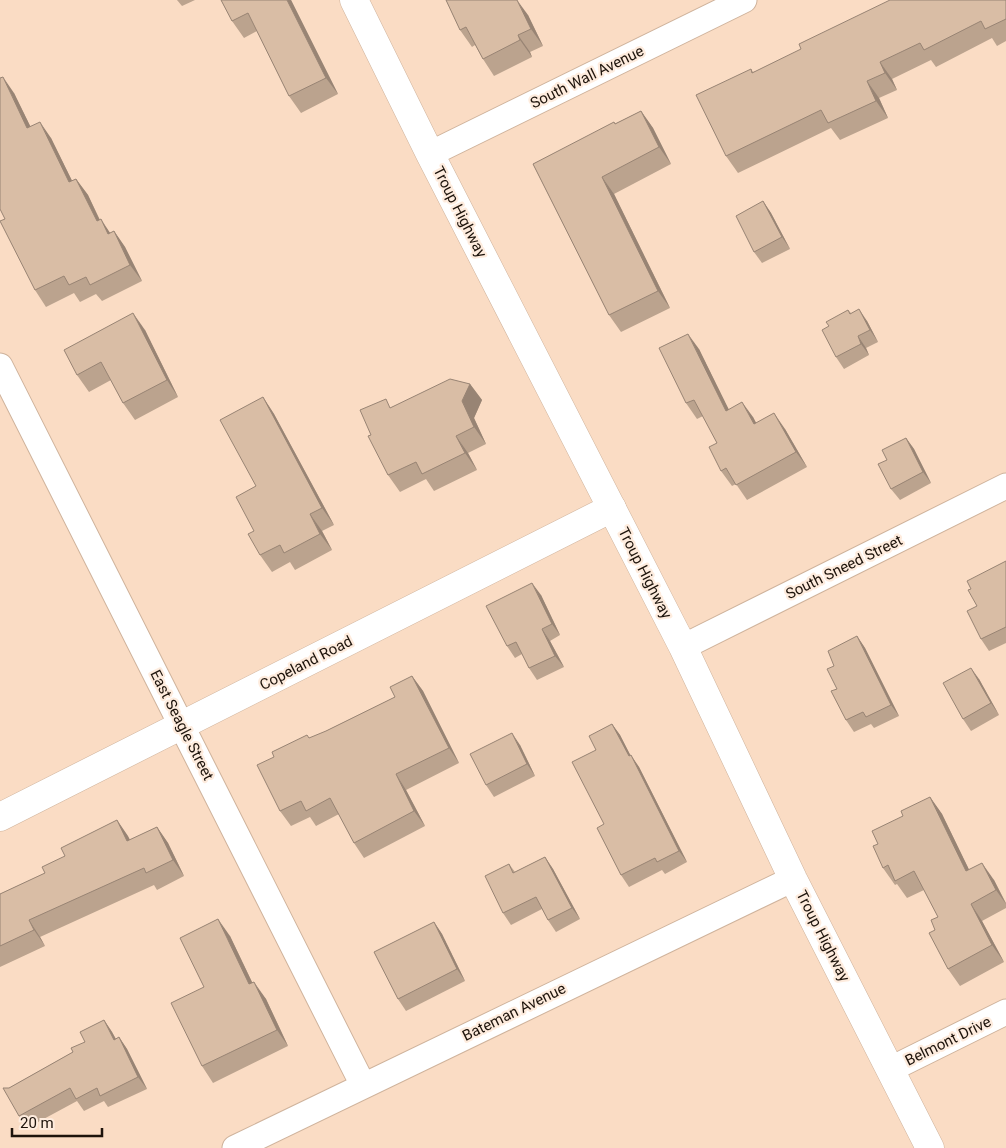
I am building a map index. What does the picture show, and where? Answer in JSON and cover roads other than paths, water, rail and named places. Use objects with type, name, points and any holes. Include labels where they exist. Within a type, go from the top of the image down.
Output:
[{"type":"main road","name":"Troup Highway","points":[[354,0],[430,154],[683,647],[793,878],[930,1148]]},
{"type":"main road","name":"Copeland Road","points":[[0,817],[612,508]]},
{"type":"street","name":"South Wall Avenue","points":[[430,154],[744,0]]},
{"type":"street","name":"East Seagle Street","points":[[0,366],[363,1085]]},
{"type":"street","name":"South Sneed Street","points":[[683,647],[1006,486]]},
{"type":"street","name":"Bateman Avenue","points":[[235,1148],[793,878]]},
{"type":"street","name":"Belmont Drive","points":[[891,1069],[1006,1012]]}]
